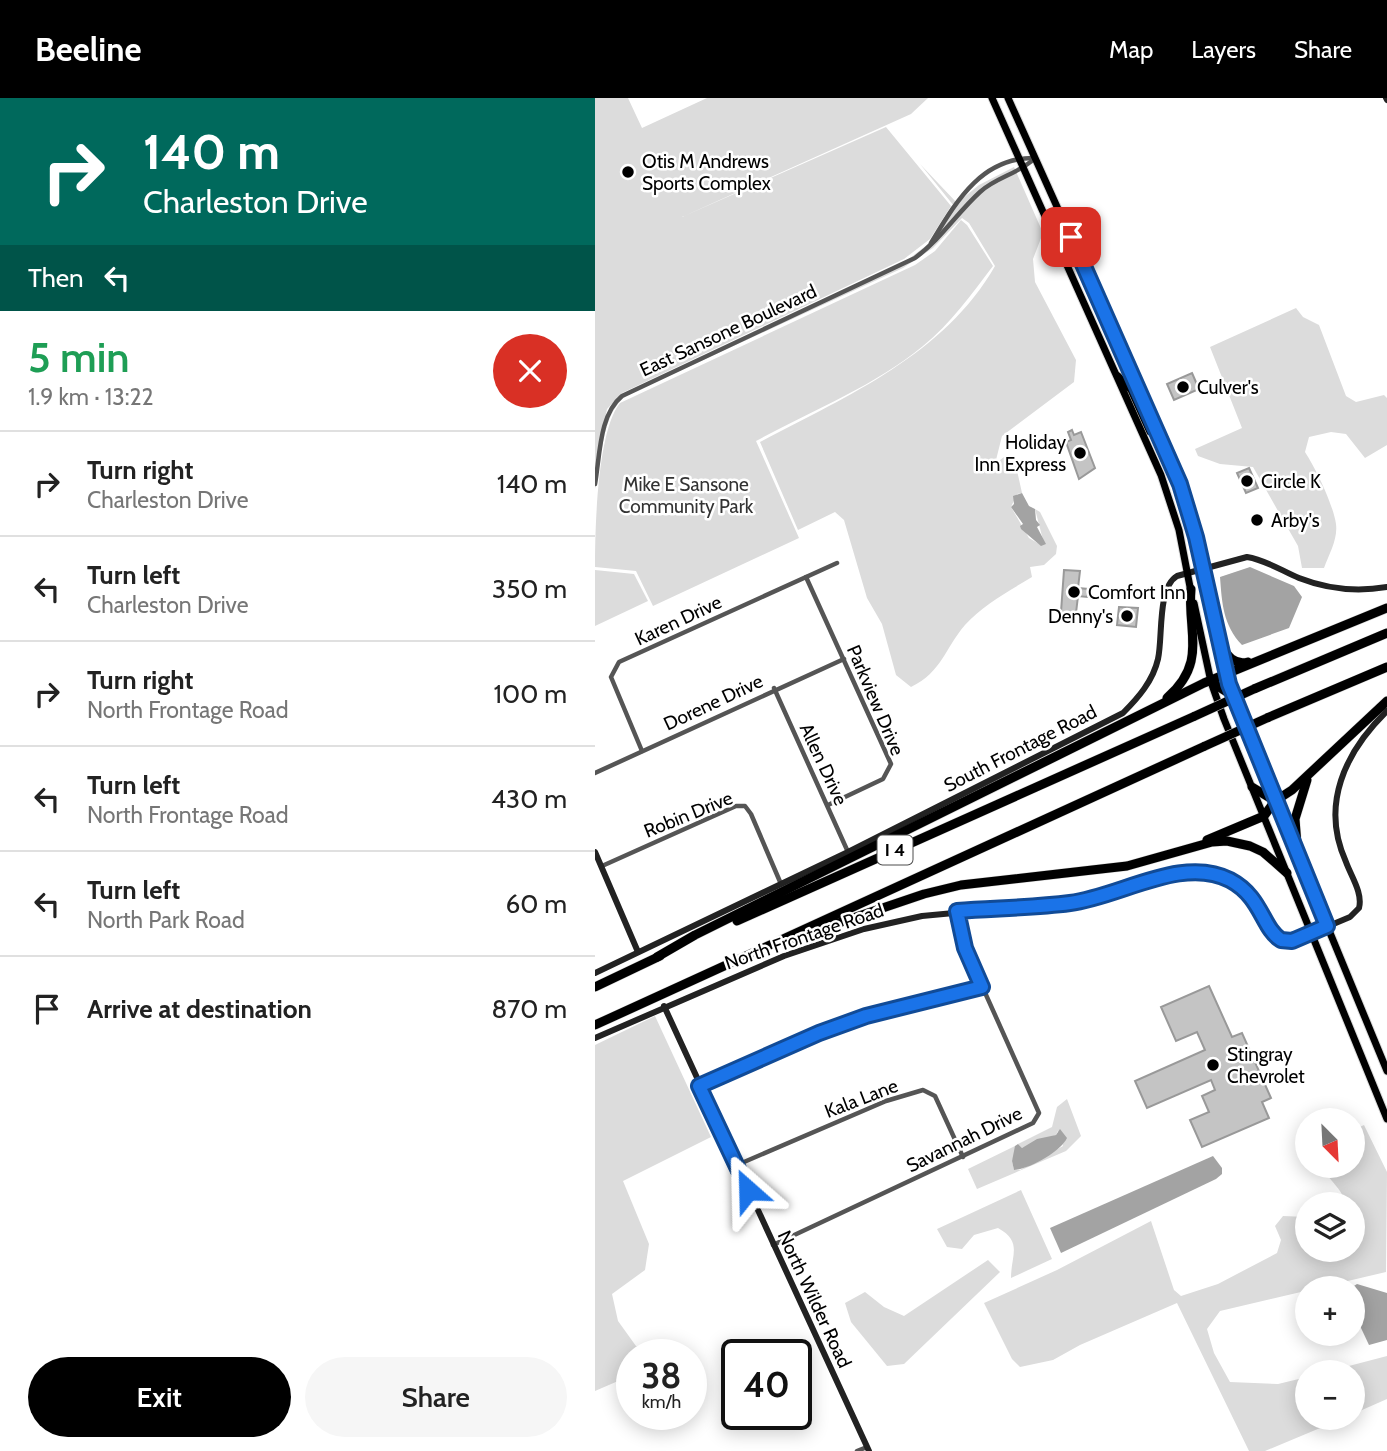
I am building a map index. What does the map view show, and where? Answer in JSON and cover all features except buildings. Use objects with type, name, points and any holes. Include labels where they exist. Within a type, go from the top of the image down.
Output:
[{"type":"highway","points":[[1158,705],[1178,686],[1191,660],[1195,631],[1191,589]]},
{"type":"highway","points":[[657,957],[695,935],[1158,705],[1263,657],[1387,608]]},
{"type":"highway","name":"I 4","points":[[595,987],[1254,689],[1387,633]]},
{"type":"highway","points":[[1218,641],[1236,662],[1263,657]]},
{"type":"highway","name":"I 4","points":[[595,1025],[1266,718],[1387,667]]},
{"type":"highway","points":[[1211,682],[1233,696]]},
{"type":"highway","points":[[1063,873],[1170,852],[1264,816],[1275,801],[1292,790],[1387,701]]},
{"type":"highway","points":[[1298,857],[1296,808],[1312,771]]},
{"type":"highway","points":[[1252,787],[1275,801]]},
{"type":"highway","points":[[781,940],[801,937],[876,909],[961,884],[1127,866],[1227,841],[1263,852],[1287,873]]},
{"type":"main road","points":[[992,98],[1161,475],[1179,530],[1211,682],[1387,1119]]},
{"type":"main road","points":[[1009,98],[1160,435],[1187,503],[1233,696],[1387,1071]]},
{"type":"main road","points":[[1045,216],[1063,238],[1073,260],[1085,269]]},
{"type":"main road","points":[[1115,374],[1131,390],[1150,432],[1160,435]]},
{"type":"street","name":"East Sansone Boulevard","points":[[928,247],[972,182],[988,171],[1019,158],[1035,158]]},
{"type":"street","name":"East Sansone Boulevard","points":[[595,484],[606,421],[613,405],[622,396],[889,271],[928,247],[948,230],[972,200],[994,183],[1024,169],[1035,158]]},
{"type":"street","points":[[988,171],[994,183]]},
{"type":"street","points":[[962,194],[972,200]]},
{"type":"street","name":"South Frontage Road","points":[[595,973],[848,852],[1123,713],[1147,687],[1157,661],[1168,584],[1188,572],[1247,557],[1259,559],[1320,586],[1343,589],[1387,587]]},
{"type":"street","name":"Karen Drive","points":[[642,751],[611,677],[619,662],[837,563]]},
{"type":"street","name":"Parkview Drive","points":[[806,577],[891,764],[883,779],[828,805]]},
{"type":"street","name":"Dorene Drive","points":[[595,773],[774,688],[844,659]]},
{"type":"street","name":"Allen Drive","points":[[774,688],[848,852]]},
{"type":"street","name":"North Frontage Road","points":[[595,1038],[664,1006],[831,939],[892,922],[957,911],[1091,900],[1177,872],[1198,871],[1224,877],[1249,894],[1273,933],[1281,940],[1292,941],[1312,933],[1356,914],[1361,901],[1338,844],[1334,817],[1339,781],[1362,738],[1387,711]]},
{"type":"street","name":"Robin Drive","points":[[601,866],[736,806],[744,806],[751,814],[781,884]]},
{"type":"street","points":[[595,852],[638,952]]},
{"type":"street","points":[[699,1086],[819,1033],[866,1016],[982,987],[965,948],[957,911]]},
{"type":"street","name":"Savannah Drive","points":[[773,1245],[1033,1123],[1039,1113],[982,987]]},
{"type":"street","name":"North Wilder Road","points":[[664,1006],[868,1449]]},
{"type":"street","name":"Kala Lane","points":[[736,1165],[886,1101],[923,1090],[935,1096],[963,1157]]},
{"type":"street","points":[[857,1451],[868,1449]]},
{"type":"green space","name":"Mike E Sansone Community Park","points":[[595,98],[628,98],[642,128],[707,98],[928,98],[911,114],[682,217],[886,127],[951,206],[930,239],[904,259],[622,393],[607,409],[595,469]]},
{"type":"green space","points":[[920,164],[957,203],[979,185],[1014,167],[1043,233],[1033,259],[1035,282],[1076,360],[1074,382],[1002,436],[995,464],[1004,457],[1016,466],[1022,493],[1017,494],[1011,507],[1029,538],[1041,545],[1043,540],[1035,509],[1040,512],[1057,546],[1056,554],[1044,565],[1030,567],[1032,577],[972,618],[930,674],[911,687],[896,675],[882,624],[867,598],[844,520],[835,512],[798,530],[760,442],[859,390],[921,349],[949,325],[974,297],[995,266],[969,223],[962,218],[933,248],[903,268],[627,395],[618,404],[607,425],[611,415],[617,405],[624,395],[905,262],[932,241],[954,206]]},
{"type":"green space","name":"Mike E Sansone Community Park","points":[[961,220],[993,266],[952,318],[923,346],[884,374],[756,441],[799,538],[653,606],[636,571],[595,567],[602,457],[612,417],[620,403],[915,265],[935,251]]},
{"type":"green space","points":[[1296,308],[1303,317],[1319,325],[1346,396],[1356,402],[1384,395],[1387,398],[1387,445],[1365,458],[1346,434],[1331,432],[1309,437],[1305,452],[1324,487],[1336,524],[1334,541],[1324,568],[1302,568],[1298,546],[1253,467],[1220,464],[1198,456],[1195,449],[1242,428],[1210,347]]},
{"type":"green space","points":[[607,425],[595,489],[601,447]]},
{"type":"green space","points":[[595,570],[634,574],[648,601],[595,626]]},
{"type":"green space","points":[[655,1016],[711,1137],[623,1181],[649,1244],[645,1270],[612,1294],[618,1321],[631,1339],[616,1339],[616,1382],[595,1391],[595,1045]]},
{"type":"green space","points":[[1067,1099],[1081,1136],[1066,1151],[977,1189],[968,1169],[1015,1146],[1017,1148],[1012,1161],[1014,1170],[1020,1170],[1063,1146],[1058,1131],[1056,1135],[1022,1148],[1018,1144],[1052,1127],[1057,1107]]},
{"type":"green space","points":[[1365,1127],[1387,1172],[1386,1272],[1365,1277],[1295,1276],[1295,1293],[1220,1311],[1207,1329],[1214,1353],[1230,1382],[1278,1384],[1295,1380],[1295,1430],[1315,1430],[1265,1451],[1249,1451],[1177,1303],[1080,1345],[1053,1360],[1020,1367],[1012,1359],[984,1303],[1057,1270],[1151,1221],[1174,1290],[1181,1296],[1218,1284],[1277,1253],[1281,1240],[1275,1226],[1283,1216],[1295,1216],[1295,1262],[1365,1262],[1365,1192],[1340,1192],[1330,1178],[1365,1178]]},
{"type":"green space","points":[[1021,1190],[1052,1259],[1011,1278],[1013,1244],[1011,1238],[998,1228],[974,1235],[962,1249],[947,1247],[937,1229]]},
{"type":"green space","points":[[988,1260],[1000,1272],[904,1364],[887,1366],[851,1322],[845,1303],[865,1292],[884,1307],[904,1316]]},
{"type":"green space","points":[[1387,1356],[1387,1399],[1365,1409],[1365,1362]]},
{"type":"shaded area","points":[[1022,493],[1029,506],[1035,509],[1036,520],[1040,525],[1037,527],[1046,544],[1041,546],[1021,529],[1023,524],[1011,507],[1014,504],[1013,496]]},
{"type":"shaded area","points":[[1250,567],[1294,586],[1302,597],[1289,628],[1242,645],[1227,622],[1220,577]]},
{"type":"shaded area","points":[[1060,1129],[1067,1138],[1052,1154],[1014,1170],[1012,1161],[1015,1146],[1018,1144],[1022,1148],[1037,1139],[1056,1135]]},
{"type":"shaded area","points":[[1213,1156],[1222,1168],[1222,1174],[1216,1179],[1061,1253],[1050,1228]]},
{"type":"shaded area","points":[[1365,1286],[1387,1293],[1387,1340],[1369,1345],[1365,1336]]},
{"type":"place","name":"Otis M Andrews Sports Complex","points":[[628,172]]},
{"type":"place","name":"Culver's","points":[[1183,387]]},
{"type":"place","name":"Holiday Inn Express","points":[[1080,453]]},
{"type":"place","name":"Circle K","points":[[1247,481]]},
{"type":"place","name":"Arby's","points":[[1257,520]]},
{"type":"place","name":"Comfort Inn","points":[[1074,592]]},
{"type":"place","name":"Denny's","points":[[1127,616]]},
{"type":"place","name":"Stingray Chevrolet","points":[[1213,1065]]},
{"type":"route","points":[[748,1190],[699,1086],[819,1033],[866,1016],[982,987],[960,934],[957,911],[1091,900],[1177,872],[1198,871],[1224,877],[1240,886],[1260,908],[1273,933],[1281,940],[1292,941],[1327,926],[1229,684],[1196,537],[1180,484],[1071,237]]}]
